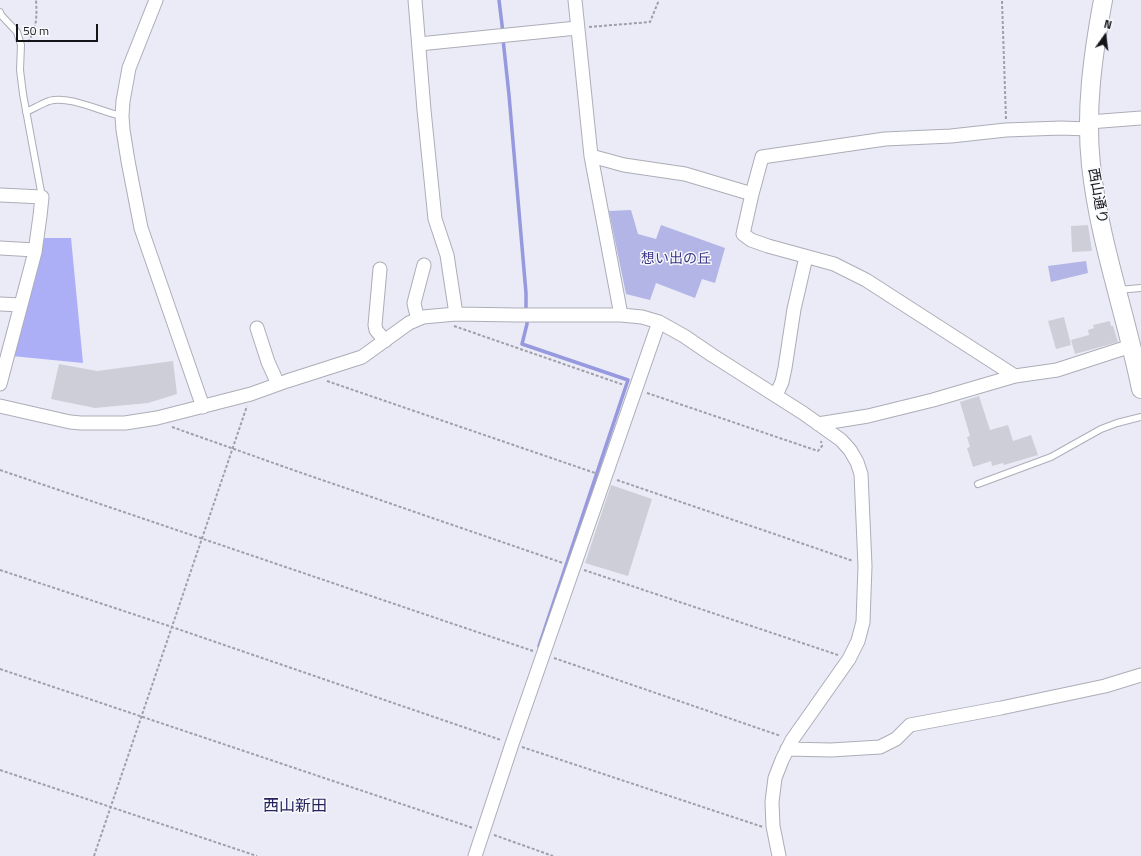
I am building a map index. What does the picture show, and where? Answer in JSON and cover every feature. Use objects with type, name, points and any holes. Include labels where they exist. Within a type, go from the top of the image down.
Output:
[{"type":"street","points":[[156,0],[129,68],[122,116],[128,161],[141,228],[202,406]]},
{"type":"street","points":[[415,0],[435,219],[447,255],[456,314]]},
{"type":"street","points":[[575,0],[591,156],[621,315]]},
{"type":"street","name":"西山通り","points":[[1103,0],[1095,40],[1091,77],[1089,125],[1091,165],[1100,222],[1141,389]]},
{"type":"street","points":[[419,44],[577,28]]},
{"type":"street","points":[[1015,376],[866,280],[834,264],[757,242],[751,240],[743,234],[762,157],[885,139],[951,136],[1006,130],[1061,128],[1141,118]]},
{"type":"street","points":[[591,156],[624,165],[685,174],[752,194]]},
{"type":"street","points":[[0,195],[42,197],[35,250],[21,305],[3,363],[0,384]]},
{"type":"street","points":[[0,248],[35,250]]},
{"type":"street","points":[[776,395],[786,368],[794,309],[806,257]]},
{"type":"street","points":[[418,319],[414,303],[424,265]]},
{"type":"street","points":[[380,269],[375,325],[376,330],[385,341]]},
{"type":"street","points":[[0,304],[21,305]]},
{"type":"street","points":[[0,406],[70,422],[82,423],[125,423],[158,418],[251,394],[362,357],[409,323],[423,317],[456,314],[621,315],[642,317],[659,322],[684,336],[830,431],[850,450],[857,462],[861,474],[865,566],[864,622],[858,641],[849,659],[789,744],[775,778],[772,802],[772,826],[779,856]]},
{"type":"street","points":[[475,856],[512,744],[659,322]]},
{"type":"street","points":[[257,328],[268,362],[278,384]]},
{"type":"street","points":[[818,424],[868,416],[933,400],[1015,376],[1057,370],[1131,346]]},
{"type":"street","points":[[789,744],[831,750],[880,747],[896,739],[910,724],[1001,708],[1105,686],[1141,675]]},
{"type":"lane","points":[[0,12],[17,32],[21,45],[20,70],[26,112],[42,197]]},
{"type":"lane","points":[[26,112],[50,101],[62,100],[87,105],[122,116]]},
{"type":"lane","points":[[1117,290],[1141,288]]},
{"type":"lane","points":[[978,484],[1051,457],[1101,429],[1141,417]]},
{"type":"path","points":[[20,55],[30,39],[35,27],[37,14],[36,0]]},
{"type":"path","points":[[577,28],[650,22],[659,0]]},
{"type":"path","points":[[1002,1],[1006,130]]},
{"type":"path","points":[[308,374],[865,566]]},
{"type":"path","points":[[94,856],[251,394]]},
{"type":"path","points":[[158,418],[164,424],[574,567],[849,659]]},
{"type":"path","points":[[0,470],[544,655],[789,744]]},
{"type":"path","points":[[0,570],[172,627],[512,744],[762,827],[772,826]]},
{"type":"path","points":[[0,669],[553,856]]},
{"type":"path","points":[[0,770],[257,856]]},
{"type":"green space","name":"想い出の丘","points":[[631,210],[638,234],[656,239],[661,225],[725,248],[715,283],[702,279],[695,298],[656,283],[650,300],[626,294],[609,211]]},
{"type":"green space","points":[[1086,261],[1088,273],[1051,282],[1048,266]]},
{"type":"shaded area","points":[[42,238],[71,238],[83,363],[12,356]]},
{"type":"building","points":[[1088,225],[1092,251],[1072,252],[1071,226]]},
{"type":"building","points":[[1064,317],[1071,345],[1056,349],[1048,321]]},
{"type":"building","points":[[1110,321],[1118,342],[1075,354],[1071,340],[1089,335],[1088,330],[1094,328],[1093,325]]},
{"type":"building","points":[[173,361],[177,394],[148,403],[95,408],[51,399],[59,364],[97,371]]},
{"type":"building","points":[[979,396],[990,430],[1008,425],[1013,441],[1031,435],[1038,455],[1004,465],[1003,463],[992,466],[991,461],[973,467],[967,448],[970,447],[967,437],[970,436],[960,402]]},
{"type":"building","points":[[611,485],[652,499],[628,576],[585,563]]},
{"type":"waterway","points":[[499,0],[503,33]]},
{"type":"waterway","points":[[503,39],[526,293],[526,312]]},
{"type":"waterway","points":[[527,318],[522,344],[628,380],[539,646]]},
{"type":"district","name":"西山新田","points":[[295,807]]}]
